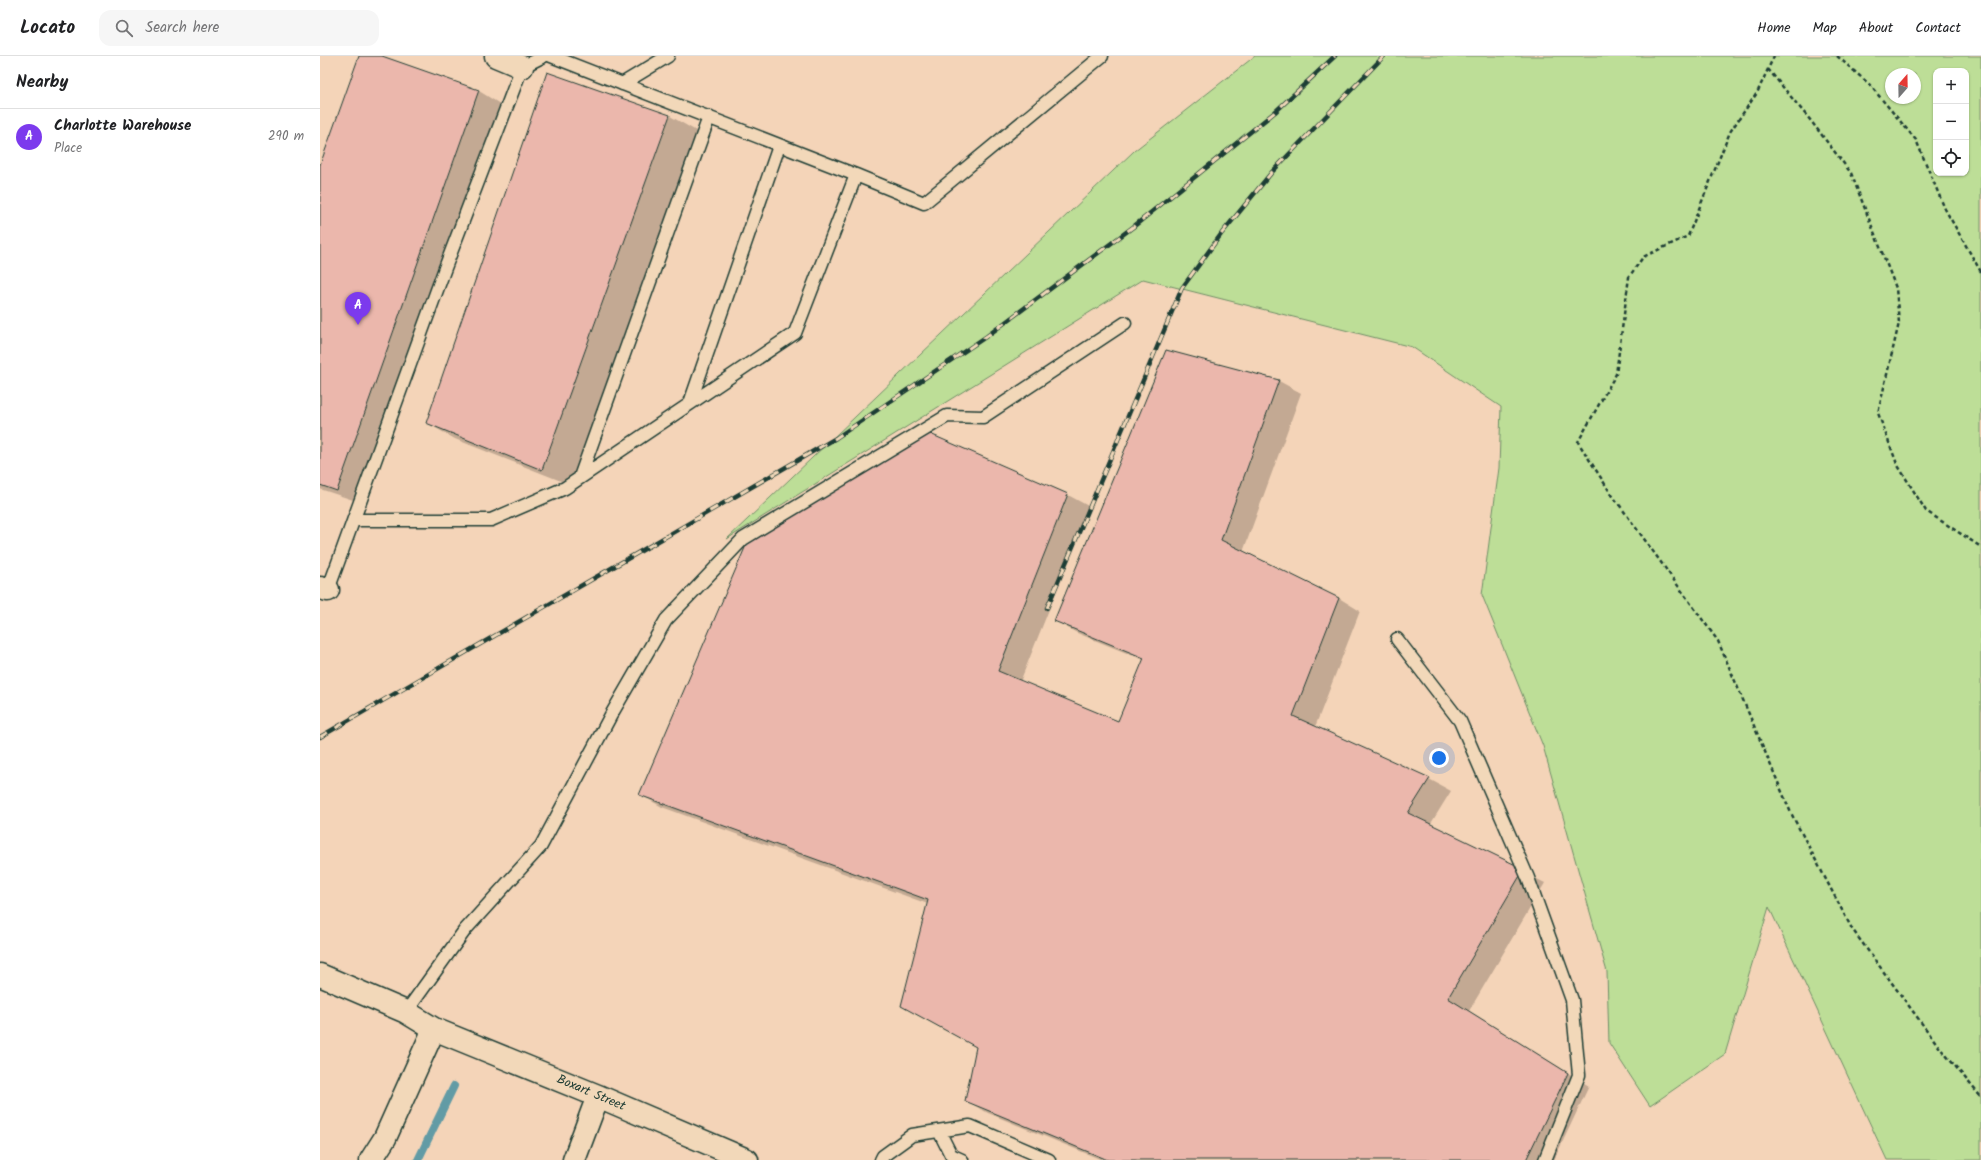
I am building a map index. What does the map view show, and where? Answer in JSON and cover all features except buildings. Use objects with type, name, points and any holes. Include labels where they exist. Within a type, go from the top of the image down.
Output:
[{"type":"street","points":[[496,56],[522,67]]},
{"type":"street","name":"Boxart Street","points":[[320,975],[406,1012],[434,1029],[598,1096],[747,1160]]},
{"type":"street","points":[[371,1160],[385,1138],[434,1029]]},
{"type":"street","points":[[574,1160],[598,1096]]},
{"type":"lane","points":[[324,589],[354,520],[445,268],[522,67],[544,56]]},
{"type":"lane","points":[[550,56],[924,203],[1102,56]]},
{"type":"lane","points":[[622,84],[668,56]]},
{"type":"lane","points":[[580,477],[709,118]]},
{"type":"lane","points":[[690,403],[780,146]]},
{"type":"lane","points":[[354,520],[491,520],[565,488],[795,333],[856,175]]},
{"type":"lane","points":[[406,1012],[465,930],[541,846],[611,715],[666,620],[743,539],[947,416],[983,417],[1125,323]]},
{"type":"lane","points":[[1397,639],[1460,721],[1528,878],[1572,1000],[1579,1075],[1545,1160]]},
{"type":"lane","points":[[881,1160],[883,1156],[912,1135],[970,1126],[1049,1160]]},
{"type":"lane","points":[[939,1131],[951,1155],[962,1160]]},
{"type":"path","points":[[1774,56],[1757,93],[1730,132],[1688,236],[1643,257],[1629,277],[1616,374],[1578,442],[1610,492],[1718,641],[1791,813],[1852,929],[1940,1048],[1981,1097]]},
{"type":"path","points":[[1837,56],[1869,84],[1916,140],[1945,209],[1981,272]]},
{"type":"path","points":[[1768,69],[1851,172],[1896,288],[1899,322],[1878,413],[1897,464],[1926,512],[1981,547]]},
{"type":"green space","points":[[1255,56],[1981,56],[1981,1160],[1887,1160],[1769,907],[1725,1054],[1650,1106],[1609,1043],[1607,972],[1543,746],[1482,595],[1499,468],[1501,407],[1412,347],[1143,279],[727,539],[1134,151]]},
{"type":"waterway","points":[[418,1160],[454,1086]]},
{"type":"railway","points":[[320,737],[836,438],[987,336],[1133,227],[1275,112],[1335,56]]},
{"type":"railway","points":[[1047,608],[1182,288],[1222,233],[1272,172],[1384,56]]},
{"type":"place","name":"Charlotte Warehouse","points":[[358,325]]}]
